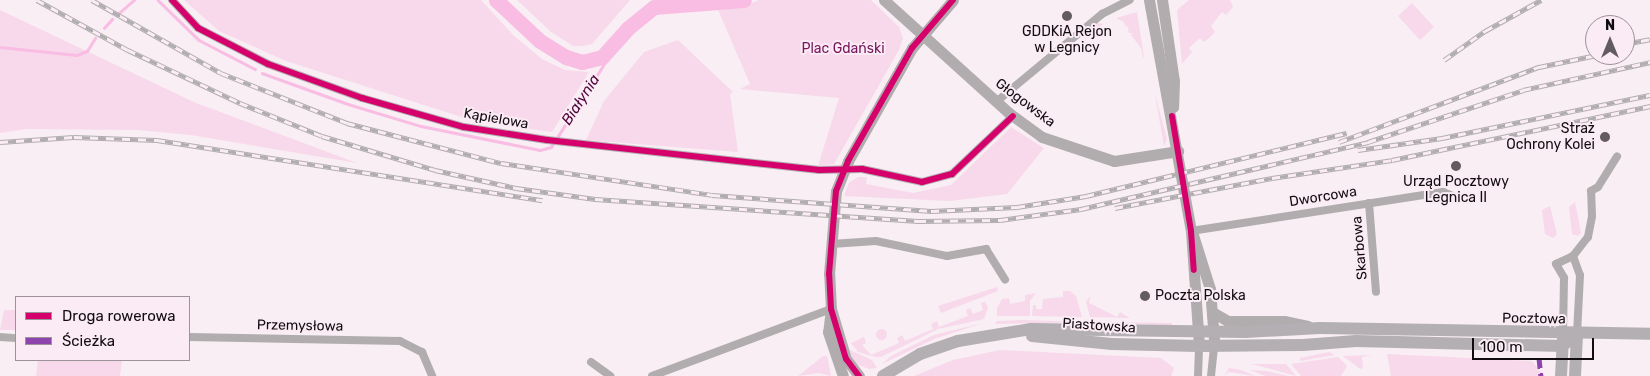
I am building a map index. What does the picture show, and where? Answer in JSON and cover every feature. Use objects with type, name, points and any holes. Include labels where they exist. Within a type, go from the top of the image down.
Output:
[{"type":"main road","name":"Pocztowa","points":[[1199,331],[1317,328],[1562,340]]},
{"type":"main road","name":"Piastowska","points":[[884,376],[920,354],[958,341],[997,333],[1066,329],[1199,331]]},
{"type":"main road","name":"Piastowska","points":[[997,333],[1104,343],[1199,346]]},
{"type":"main road","name":"Pocztowa","points":[[1199,346],[1303,346],[1356,341],[1562,340],[1577,334]]},
{"type":"main road","points":[[1575,376],[1577,334],[1650,334]]},
{"type":"main road","points":[[1561,376],[1562,340]]},
{"type":"street","name":"Kąpielowa","points":[[172,0],[198,28],[268,64],[362,98],[464,127],[561,142],[819,170],[865,170],[916,182],[942,179],[953,173],[1013,116]]},
{"type":"street","name":"Głogowska","points":[[884,0],[996,102],[1045,139],[1110,160],[1178,151]]},
{"type":"street","points":[[843,376],[828,332],[831,309],[831,244],[835,194],[844,170],[921,34],[952,0]]},
{"type":"street","points":[[996,102],[1102,14],[1130,0]]},
{"type":"street","points":[[1149,0],[1162,84],[1172,116],[1191,231],[1199,331],[1198,376]]},
{"type":"street","points":[[1162,0],[1174,81],[1172,116]]},
{"type":"street","points":[[1562,340],[1564,278],[1556,264],[1573,256],[1588,237],[1592,216],[1591,191],[1598,187],[1617,157]]},
{"type":"street","name":"Dworcowa","points":[[1191,231],[1443,192],[1458,198]]},
{"type":"street","name":"Skarbowa","points":[[1369,203],[1376,292]]},
{"type":"street","points":[[1191,231],[1203,261],[1214,313],[1214,346],[1211,376]]},
{"type":"street","points":[[831,244],[876,242],[947,256],[986,249],[1005,280]]},
{"type":"street","points":[[1573,256],[1580,275],[1577,334]]},
{"type":"street","points":[[652,376],[831,309]]},
{"type":"street","points":[[831,309],[846,359],[859,376]]},
{"type":"street","points":[[1214,313],[1228,321],[1284,321],[1317,328]]},
{"type":"street","points":[[0,337],[15,338]]},
{"type":"street","name":"Przemysłowa","points":[[190,337],[392,340],[410,344],[427,358],[432,376]]},
{"type":"street","points":[[591,362],[610,376]]},
{"type":"green space","points":[[184,0],[481,0],[513,35],[542,59],[565,70],[589,72],[552,132],[474,121],[286,61],[219,31]]},
{"type":"green space","points":[[517,0],[630,0],[592,44],[573,46],[550,31]]},
{"type":"green space","name":"Plac Gdański","points":[[759,0],[871,0],[899,27],[903,38],[899,50],[834,164],[818,166],[839,98],[740,89],[750,84],[718,10],[741,7]]},
{"type":"green space","points":[[1189,0],[1230,0],[1233,7],[1226,15],[1222,12],[1211,26],[1215,32],[1209,38],[1204,42],[1200,38],[1189,48],[1192,52],[1182,64],[1177,10]]},
{"type":"green space","points":[[1412,3],[1434,27],[1420,40],[1398,16]]},
{"type":"green space","points":[[0,10],[196,103],[357,163],[191,135],[138,130],[26,129],[0,133]]},
{"type":"green space","points":[[1137,12],[1144,57],[1141,48],[1131,35],[1133,33],[1129,33],[1127,25],[1125,27],[1124,22],[1116,18]]},
{"type":"green space","points":[[1097,23],[1103,24],[1085,39],[1087,31]]},
{"type":"green space","points":[[678,40],[733,92],[730,94],[738,152],[586,140],[604,101],[644,52]]},
{"type":"green space","points":[[1155,94],[1167,139],[1164,146],[1157,106]]},
{"type":"green space","points":[[1011,127],[1044,148],[1007,194],[950,201],[844,196],[849,183],[858,177],[867,177],[866,184],[913,193],[951,185]]},
{"type":"green space","points":[[1575,202],[1581,233],[1578,236],[1572,234],[1569,207]]},
{"type":"green space","points":[[1550,206],[1557,234],[1553,238],[1545,234],[1542,210]]},
{"type":"green space","points":[[997,287],[998,291],[941,313],[938,306]]},
{"type":"green space","points":[[1063,291],[1070,291],[1076,296],[1082,317],[1032,316],[1033,305],[1036,305],[1036,309],[1042,309],[1043,299],[1063,297]]},
{"type":"green space","points":[[1036,293],[1030,301],[1030,316],[997,316],[997,308],[1002,299],[1009,298],[1010,304],[1025,301],[1025,295]]},
{"type":"green space","points":[[1090,296],[1089,303],[1117,317],[1120,312],[1130,318],[1090,317],[1086,302]]},
{"type":"green space","points":[[985,302],[988,307],[984,319],[938,329],[881,357],[876,357],[858,352],[851,343],[864,337],[866,343],[862,345],[871,355],[899,343],[897,338],[902,335],[905,341],[933,329],[931,324],[937,321],[939,327],[968,316],[966,310],[970,308],[973,314],[983,310],[981,303]]},
{"type":"green space","points":[[4,310],[15,310],[15,330],[0,330]]},
{"type":"green space","points":[[997,321],[1083,322],[995,324]]},
{"type":"green space","points":[[1098,322],[1172,323],[1172,326]]},
{"type":"green space","points":[[983,323],[934,339],[882,364],[891,356],[934,335]]},
{"type":"green space","points":[[881,328],[887,334],[881,340],[875,334]]},
{"type":"green space","points":[[848,349],[872,360],[877,368],[869,369],[856,364]]},
{"type":"green space","points":[[1000,350],[1161,358],[1174,368],[1171,376],[914,376],[953,360]]},
{"type":"green space","points":[[1329,352],[1335,355],[1300,361],[1300,358]]},
{"type":"green space","points":[[1387,354],[1532,361],[1544,376],[1391,376]]},
{"type":"green space","points":[[1372,355],[1362,357],[1363,368],[1360,369],[1343,356]]},
{"type":"green space","points":[[823,356],[827,356],[831,376],[819,373],[798,376]]},
{"type":"green space","points":[[1338,357],[1347,366],[1341,376],[1301,376],[1291,364]]},
{"type":"green space","points":[[38,361],[122,361],[120,376],[36,376]]},
{"type":"green space","points":[[1251,364],[1286,364],[1296,376],[1271,369]]},
{"type":"green space","points":[[1229,368],[1241,370],[1255,376],[1228,372],[1224,376]]},
{"type":"green space","points":[[1250,370],[1267,371],[1288,376],[1265,376]]},
{"type":"waterway","name":"Białynia","points":[[119,13],[134,0]]},
{"type":"waterway","name":"Białynia","points":[[158,0],[199,40],[255,69]]},
{"type":"waterway","points":[[496,0],[540,41],[566,57],[582,62],[602,57],[628,28],[654,7],[744,0]]},
{"type":"waterway","name":"Białynia","points":[[104,28],[112,19]]},
{"type":"waterway","name":"Białynia","points":[[0,47],[77,55],[87,51],[95,38]]},
{"type":"waterway","name":"Białynia","points":[[262,73],[348,104],[421,126],[540,150],[551,147],[606,61],[607,51]]},
{"type":"railway","points":[[37,0],[128,50],[240,103],[322,136],[435,170],[516,188],[595,199],[918,221],[1000,220],[1081,209],[1368,142],[1523,90],[1650,62]]},
{"type":"railway","points":[[92,0],[221,73],[347,123],[501,163],[712,195],[931,211],[1017,207],[1086,196],[1347,133]]},
{"type":"railway","points":[[1444,60],[1485,31],[1541,0]]},
{"type":"railway","points":[[1635,42],[1650,39]]},
{"type":"railway","points":[[1339,142],[1539,67],[1585,57]]},
{"type":"railway","points":[[1358,150],[1442,138],[1650,95]]},
{"type":"railway","points":[[1115,208],[1272,178],[1392,160],[1650,106]]},
{"type":"railway","points":[[0,142],[74,137],[157,140],[542,200]]},
{"type":"marked path","points":[[1539,358],[1541,376]]},
{"type":"cycle path","points":[[172,0],[198,28],[268,64],[362,98],[464,127],[547,140],[819,170],[862,169],[922,182],[952,174],[1013,116]]},
{"type":"cycle path","points":[[859,376],[846,359],[831,309],[829,274],[836,191],[848,161],[912,48],[953,0]]},
{"type":"cycle path","points":[[1172,116],[1191,231],[1194,270]]},
{"type":"place","name":"GDDKiA Rejon w Legnicy","points":[[1067,16]]},
{"type":"place","name":"Straż Ochrony Kolei","points":[[1605,137]]},
{"type":"place","name":"Urząd Pocztowy Legnica II","points":[[1456,166]]},
{"type":"place","name":"Poczta Polska","points":[[1145,296]]}]
